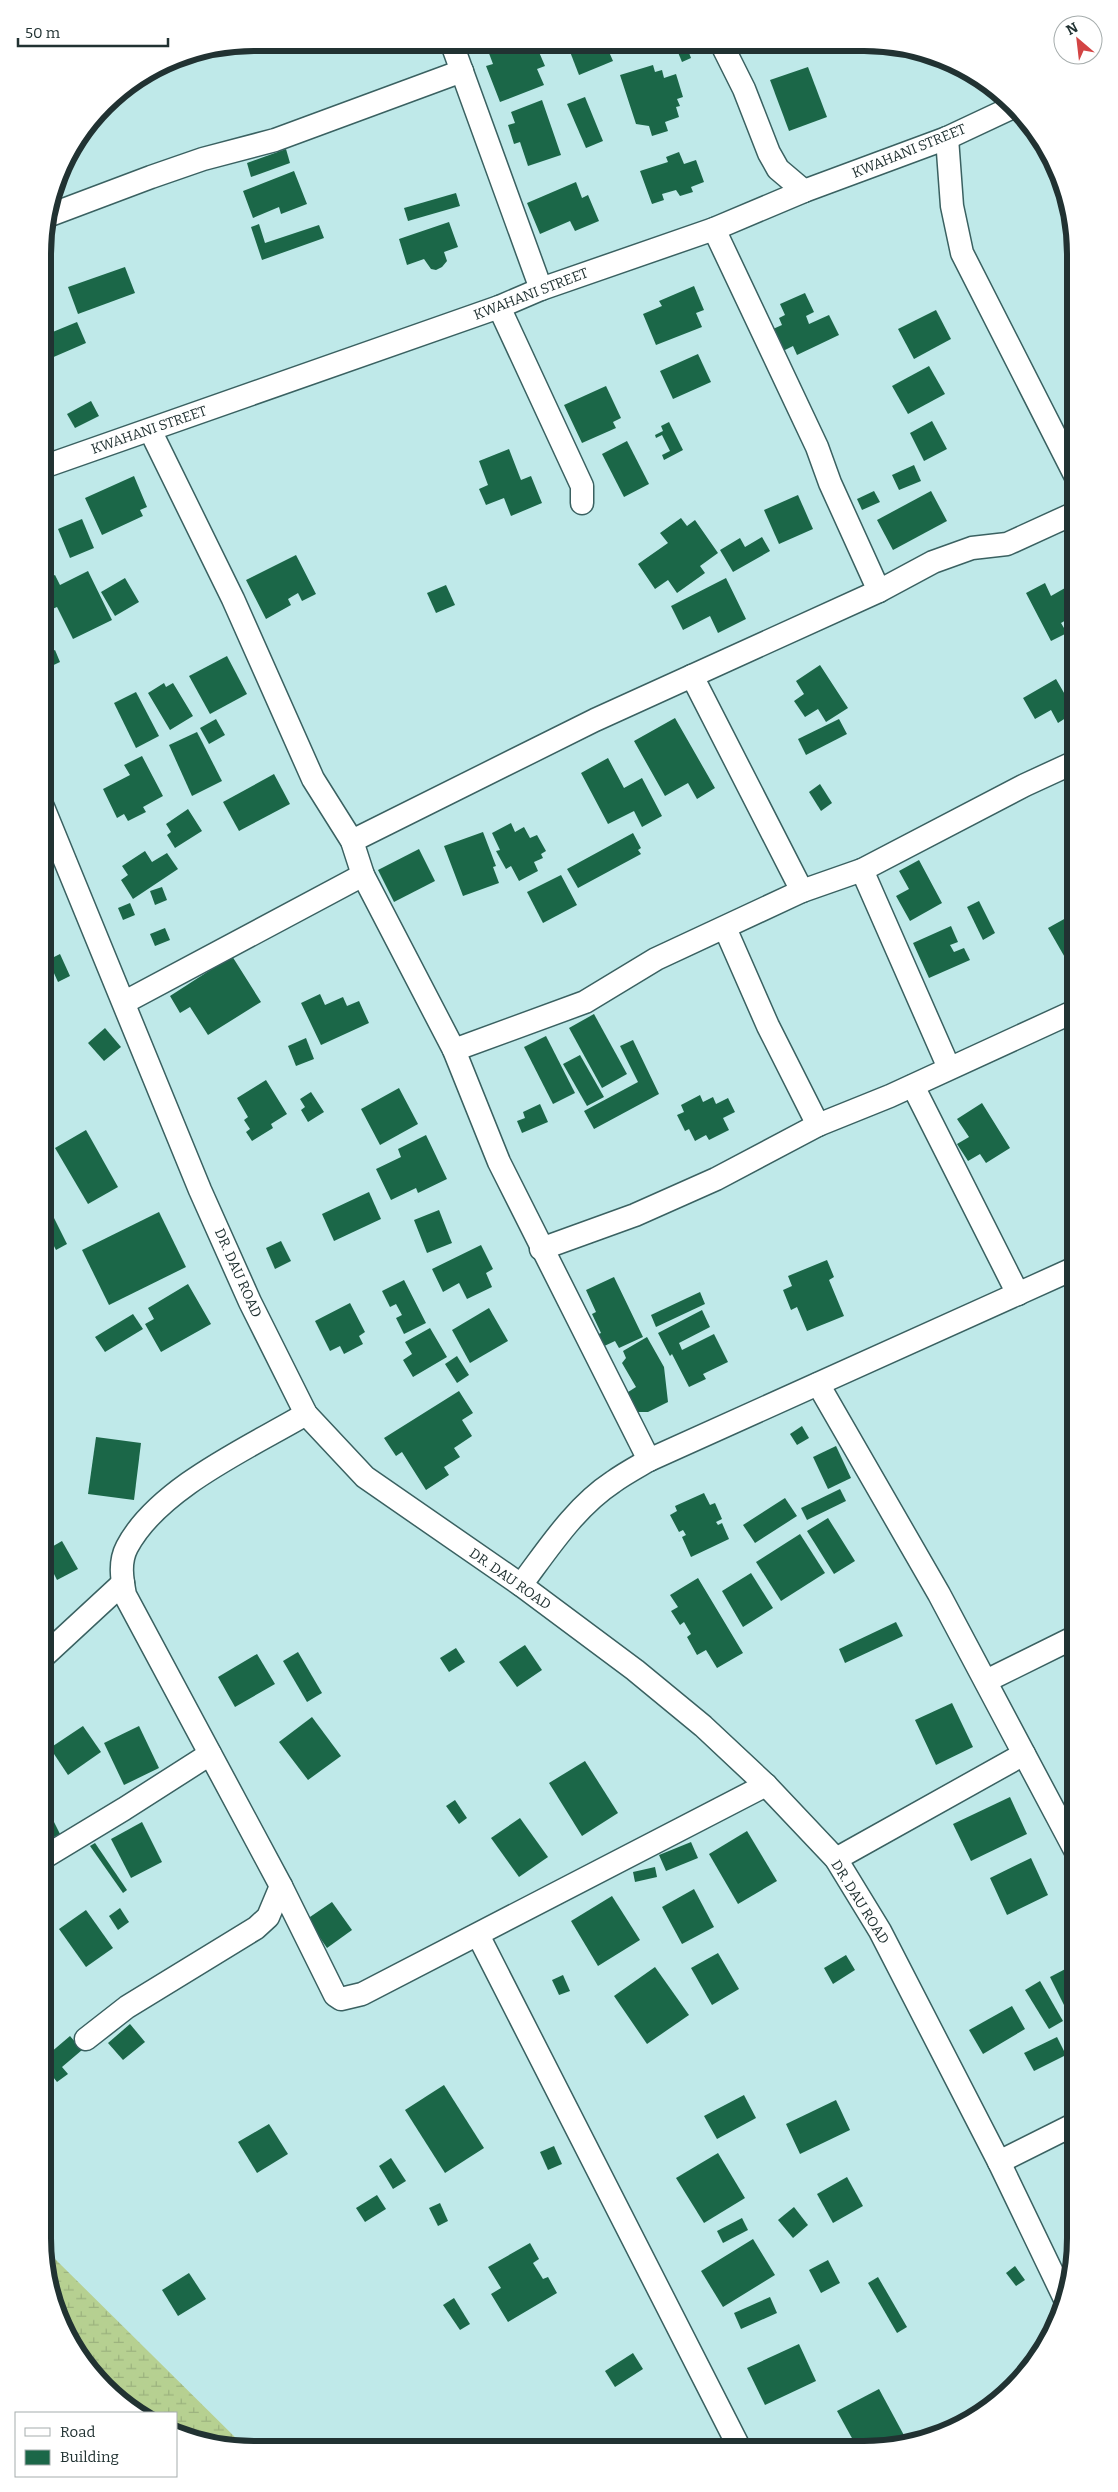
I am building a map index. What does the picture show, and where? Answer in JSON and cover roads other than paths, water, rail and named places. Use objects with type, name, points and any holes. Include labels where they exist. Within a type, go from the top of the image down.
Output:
[{"type":"street","points":[[455,51],[541,288]]},
{"type":"street","points":[[725,51],[744,89],[769,153],[778,169],[804,191]]},
{"type":"street","points":[[57,208],[159,174],[275,140],[462,71]]},
{"type":"street","name":"KWAHANI STREET","points":[[51,465],[499,307],[541,288],[714,229],[804,191],[947,138],[1006,110]]},
{"type":"street","points":[[947,138],[952,206],[962,253],[1067,458]]},
{"type":"street","points":[[714,229],[817,447],[830,483],[879,591]]},
{"type":"street","points":[[499,307],[582,486],[582,503]]},
{"type":"street","points":[[150,430],[233,599],[313,779],[352,841],[363,875],[454,1050],[498,1162],[649,1460]]},
{"type":"street","points":[[352,841],[595,720],[879,591],[933,562],[972,548],[1007,544],[1067,517]]},
{"type":"street","points":[[692,676],[802,891]]},
{"type":"street","points":[[454,1050],[585,1002],[656,959],[802,891],[862,870],[1025,785],[1067,766]]},
{"type":"street","name":"DR. DAU ROAD","points":[[51,839],[124,1002],[200,1190],[250,1302],[306,1414],[365,1477],[521,1585],[635,1670],[703,1726],[766,1785],[836,1859],[880,1931],[999,2162],[1060,2289]]},
{"type":"street","points":[[862,870],[949,1068]]},
{"type":"street","points":[[124,1002],[363,875]]},
{"type":"street","points":[[725,928],[768,1026],[818,1125]]},
{"type":"street","points":[[541,1248],[635,1215],[716,1180],[818,1125],[912,1086],[1067,1015]]},
{"type":"street","points":[[912,1086],[1018,1294]]},
{"type":"street","points":[[521,1585],[552,1542],[586,1504],[612,1482],[649,1460],[1067,1272]]},
{"type":"street","points":[[818,1384],[939,1594],[1067,1835]]},
{"type":"street","points":[[306,1414],[197,1478],[169,1498],[146,1521],[126,1548],[121,1574],[125,1595],[280,1886],[335,1995],[341,1999],[362,1994],[766,1785]]},
{"type":"street","points":[[51,1650],[123,1583]]},
{"type":"street","points":[[986,1681],[1067,1641]]},
{"type":"street","points":[[51,1853],[210,1754]]},
{"type":"street","points":[[836,1859],[1024,1754]]},
{"type":"street","points":[[86,2039],[126,2007],[256,1928],[268,1917],[280,1886]]},
{"type":"street","points":[[478,1935],[736,2441]]},
{"type":"street","points":[[999,2162],[1067,2128]]}]
